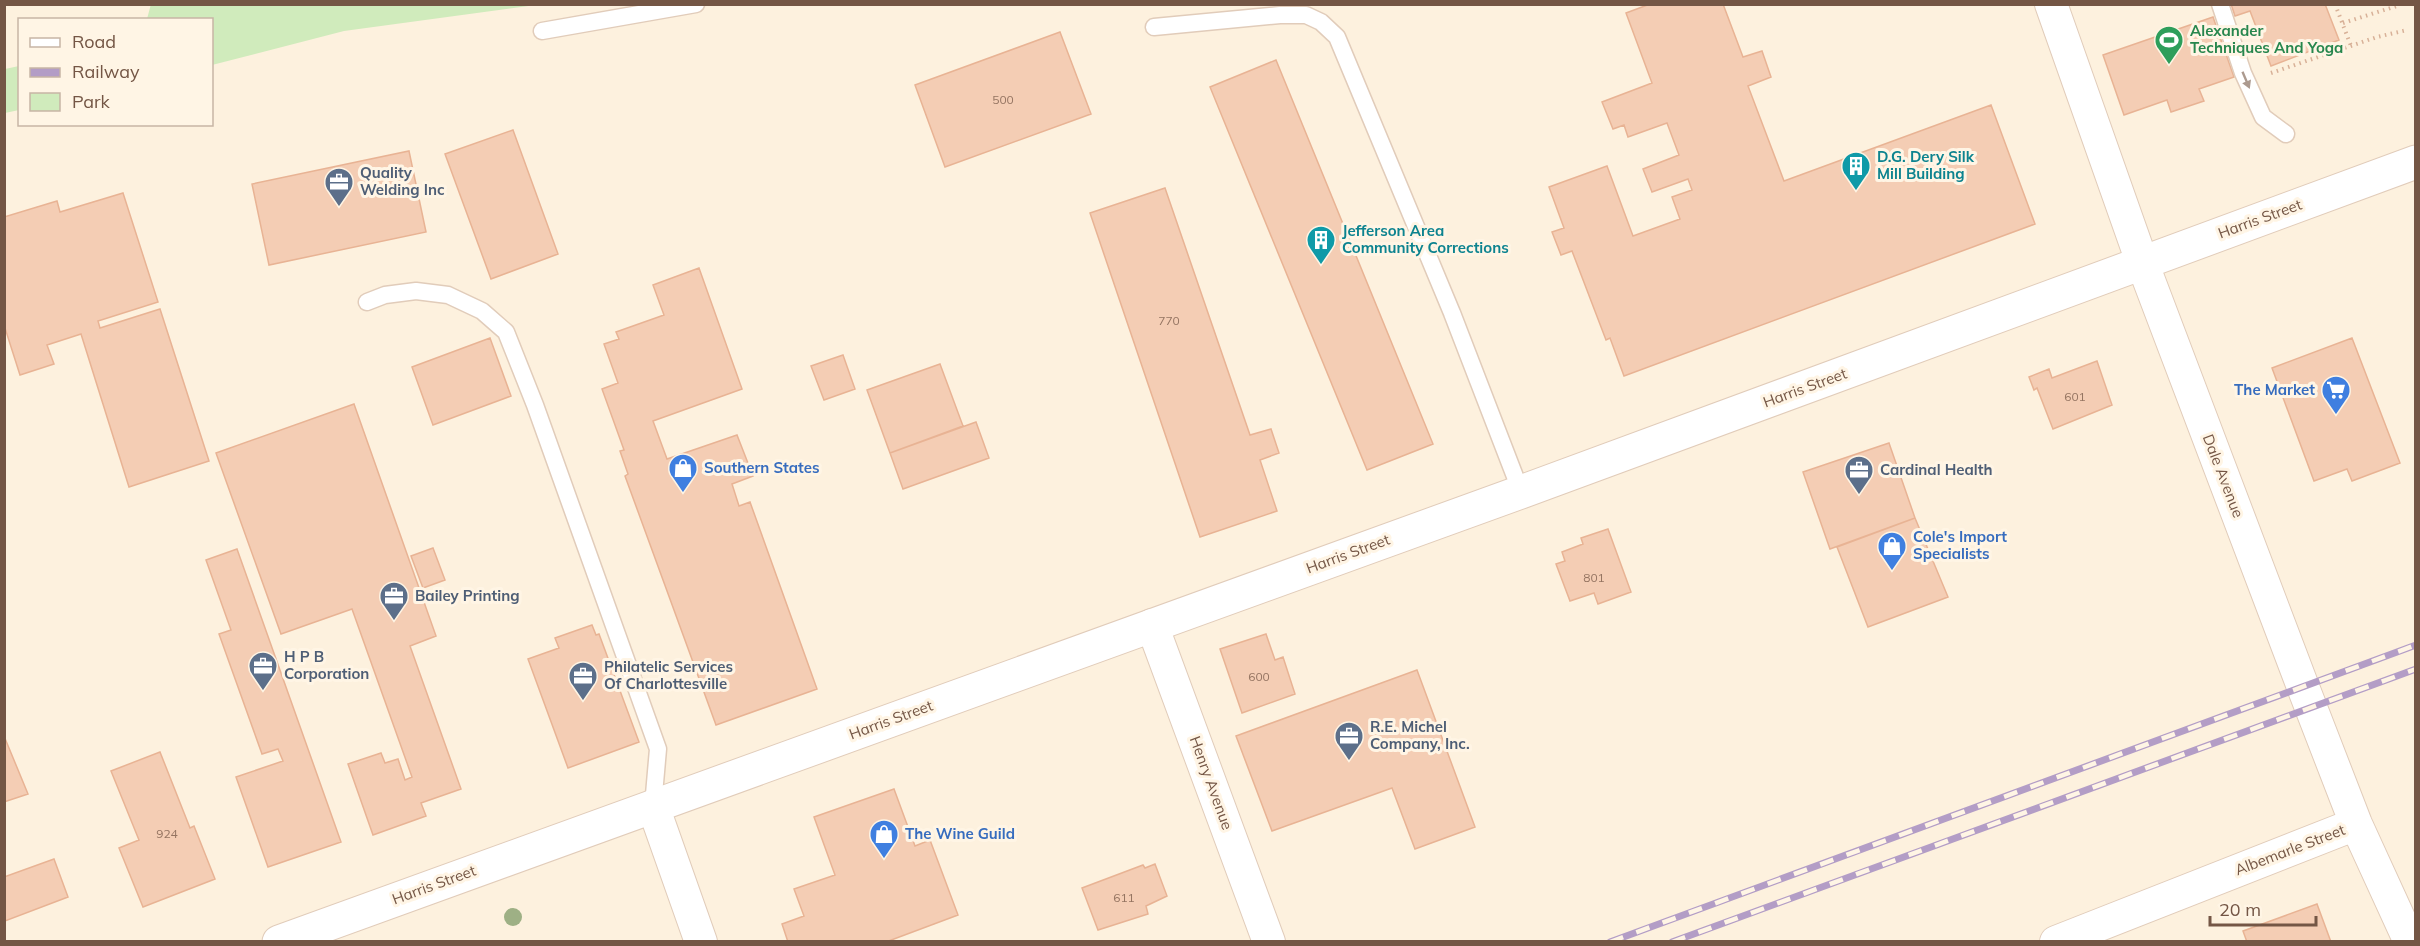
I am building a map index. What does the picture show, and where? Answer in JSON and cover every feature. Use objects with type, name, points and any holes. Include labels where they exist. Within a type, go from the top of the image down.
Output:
[{"type":"street","name":"Dale Avenue","points":[[2051,4],[2142,262],[2356,824],[2410,942]]},
{"type":"street","name":"Harris Street","points":[[279,942],[1521,492],[2415,162]]},
{"type":"street","name":"Henry Avenue","points":[[1152,625],[1269,942]]},
{"type":"street","points":[[653,806],[701,942]]},
{"type":"street","name":"Albemarle Street","points":[[2056,942],[2356,824]]},
{"type":"lane","points":[[542,31],[696,4]]},
{"type":"lane","points":[[2220,4],[2262,117],[2286,134]]},
{"type":"lane","points":[[1154,27],[1280,15],[1306,15],[1321,22],[1337,37],[1452,313],[1521,492]]},
{"type":"lane","points":[[367,302],[384,296],[416,291],[448,296],[482,311],[506,332],[535,405],[658,749],[653,806]]},
{"type":"path","points":[[2336,4],[2351,46]]},
{"type":"path","points":[[2343,23],[2400,5]]},
{"type":"path","points":[[2247,81],[2407,30]]},
{"type":"green space","points":[[151,4],[536,5],[344,31],[213,65],[213,18],[147,18]]},
{"type":"green space","points":[[18,66],[18,110],[5,113],[5,69]]},
{"type":"building","name":"D.G. Dery Silk Mill Building","points":[[1650,4],[1723,4],[1743,57],[1762,51],[1771,77],[1748,86],[1784,181],[1991,105],[2035,224],[1624,376],[1610,338],[1606,340],[1572,251],[1561,255],[1552,232],[1564,228],[1549,187],[1607,166],[1633,236],[1680,219],[1672,197],[1692,190],[1688,179],[1652,192],[1643,169],[1679,155],[1667,123],[1628,137],[1624,125],[1613,129],[1602,102],[1652,83],[1626,13]]},
{"type":"building","points":[[2231,4],[2325,4],[2339,40],[2271,66],[2250,11],[2235,16]]},
{"type":"building","name":"Alexander Techniques And Yoga","points":[[2213,17],[2234,77],[2199,89],[2204,101],[2171,112],[2167,100],[2124,115],[2103,55]]},
{"type":"building","points":[[1060,32],[1091,114],[945,167],[915,85]]},
{"type":"building","name":"Jefferson Area Community Corrections","points":[[1276,60],[1433,444],[1367,470],[1210,87]]},
{"type":"building","points":[[513,130],[558,254],[491,279],[445,154]]},
{"type":"building","name":"Quality Welding Inc","points":[[409,151],[426,232],[269,265],[252,184]]},
{"type":"building","points":[[1165,188],[1250,435],[1271,429],[1279,453],[1260,460],[1277,511],[1200,537],[1090,213]]},
{"type":"building","points":[[123,193],[158,302],[98,321],[100,328],[160,309],[209,461],[129,487],[81,334],[47,345],[54,364],[20,375],[4,325],[4,217],[57,201],[60,212]]},
{"type":"building","name":"Southern States","points":[[699,268],[742,389],[653,421],[667,459],[737,435],[753,476],[732,484],[739,506],[750,502],[817,689],[716,725],[625,476],[628,474],[620,451],[624,450],[602,389],[618,383],[604,344],[619,339],[616,332],[664,315],[653,285]]},
{"type":"building","points":[[490,338],[511,396],[433,425],[412,367]]},
{"type":"building","name":"The Market","points":[[2352,338],[2400,463],[2352,481],[2347,469],[2314,481],[2272,368]]},
{"type":"building","points":[[843,355],[855,389],[824,400],[811,366]]},
{"type":"building","points":[[2097,361],[2112,405],[2053,429],[2037,388],[2034,390],[2029,377],[2049,369],[2052,378]]},
{"type":"building","points":[[940,364],[963,426],[890,453],[867,390]]},
{"type":"building","name":"Bailey Printing","points":[[354,404],[436,636],[410,646],[461,789],[421,803],[426,816],[373,835],[348,764],[381,753],[385,763],[398,759],[405,780],[412,777],[352,609],[281,634],[216,453]]},
{"type":"building","points":[[976,422],[989,458],[903,489],[890,453]]},
{"type":"building","name":"Cardinal Health","points":[[1889,443],[1915,518],[1830,549],[1803,472]]},
{"type":"building","name":"Cole's Import Specialists","points":[[1915,518],[1948,597],[1868,627],[1837,547]]},
{"type":"building","points":[[1608,529],[1631,592],[1598,604],[1594,593],[1570,601],[1556,564],[1565,561],[1562,552],[1583,544],[1581,538]]},
{"type":"building","points":[[433,548],[445,580],[423,588],[411,556]]},
{"type":"building","name":"H P B Corporation","points":[[237,549],[341,842],[268,867],[236,777],[283,761],[278,749],[262,754],[219,634],[231,630],[206,560]]},
{"type":"building","name":"Philatelic Services Of Charlottesville","points":[[592,625],[596,635],[599,634],[639,742],[568,768],[528,659],[559,648],[555,638]]},
{"type":"building","points":[[1266,634],[1275,660],[1283,657],[1295,694],[1242,713],[1220,649]]},
{"type":"building","name":"R.E. Michel Company, Inc.","points":[[1417,670],[1475,827],[1415,849],[1392,788],[1272,831],[1236,736]]},
{"type":"building","points":[[4,736],[28,794],[4,802]]},
{"type":"building","points":[[160,752],[190,828],[194,826],[215,879],[143,907],[119,848],[139,840],[111,771]]},
{"type":"building","name":"The Wine Guild","points":[[894,789],[915,846],[930,840],[958,915],[886,942],[788,942],[782,924],[804,916],[794,889],[835,875],[814,817]]},
{"type":"building","points":[[54,859],[68,897],[5,921],[4,877]]},
{"type":"building","points":[[1155,864],[1167,896],[1146,906],[1148,914],[1098,930],[1082,888],[1143,865],[1145,868]]},
{"type":"building","points":[[2317,904],[2331,942],[2247,942],[2243,931]]},
{"type":"railway","points":[[1610,942],[2416,645]]},
{"type":"railway","points":[[1672,942],[2416,669]]},
{"type":"place","name":"Alexander Techniques And Yoga","points":[[2169,66]]},
{"type":"place","name":"D.G. Dery Silk Mill Building","points":[[1856,192]]},
{"type":"place","name":"Quality Welding Inc","points":[[339,208]]},
{"type":"place","name":"Jefferson Area Community Corrections","points":[[1321,266]]},
{"type":"place","name":"The Market","points":[[2336,416]]},
{"type":"place","name":"Southern States","points":[[683,494]]},
{"type":"place","name":"Cardinal Health","points":[[1859,496]]},
{"type":"place","name":"Cole's Import Specialists","points":[[1892,572]]},
{"type":"place","name":"Bailey Printing","points":[[394,622]]},
{"type":"place","name":"H P B Corporation","points":[[263,692]]},
{"type":"place","name":"Philatelic Services Of Charlottesville","points":[[583,702]]},
{"type":"place","name":"R.E. Michel Company, Inc.","points":[[1349,762]]},
{"type":"place","name":"The Wine Guild","points":[[884,860]]}]
